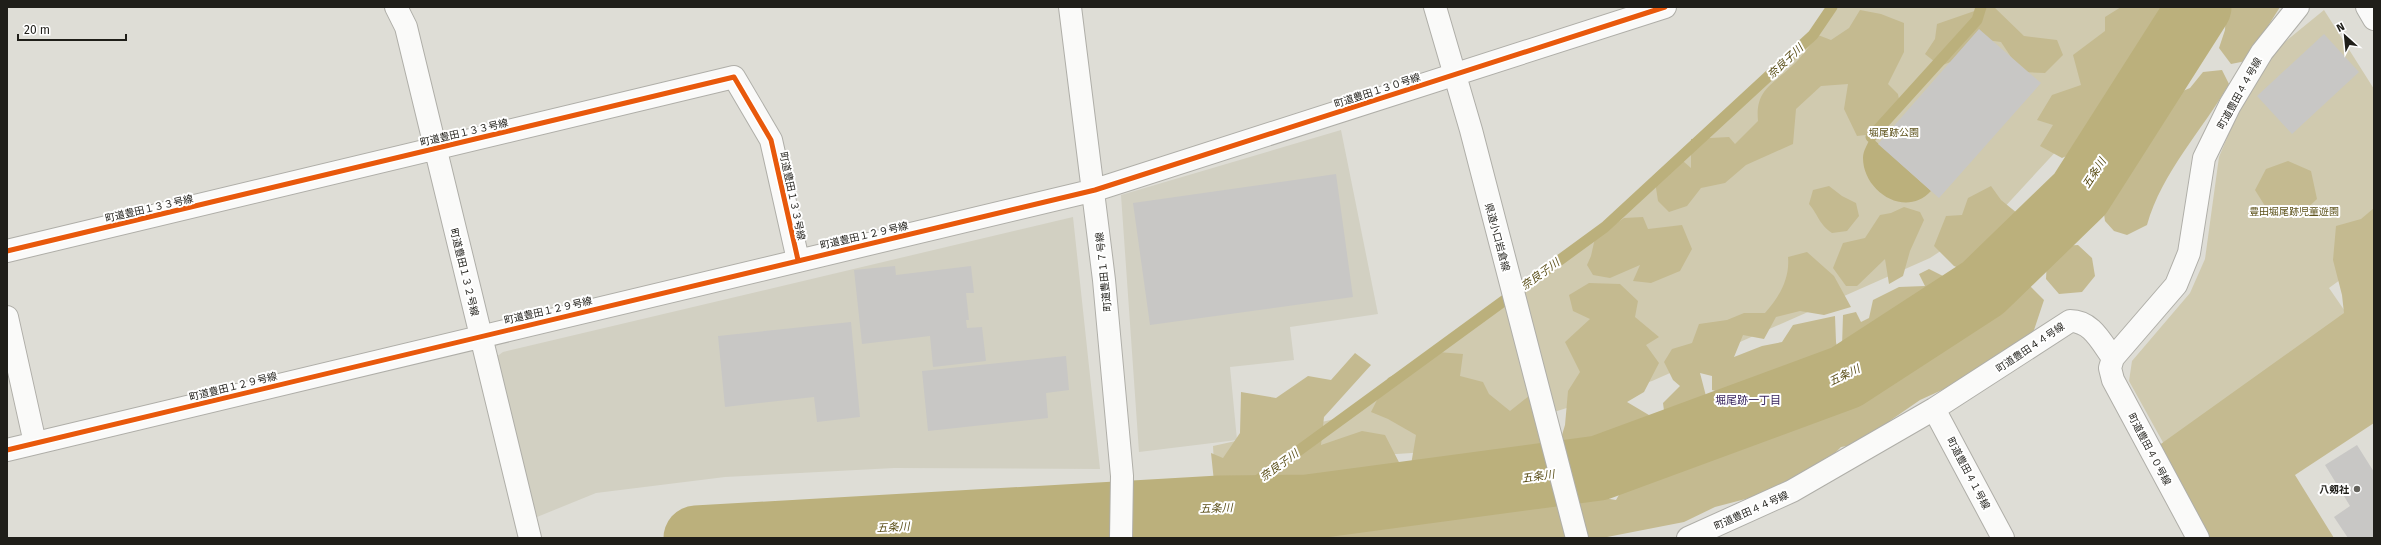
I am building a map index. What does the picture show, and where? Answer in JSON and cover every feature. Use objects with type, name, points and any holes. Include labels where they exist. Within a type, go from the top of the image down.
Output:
[{"type":"street","name":"町道豊田１３２号線","points":[[396,7],[406,27],[530,538]]},
{"type":"street","name":"町道豊田１７号線","points":[[1070,7],[1094,190],[1122,476],[1121,538]]},
{"type":"street","name":"県道小口岩倉線","points":[[1435,7],[1455,74],[1577,538]]},
{"type":"street","name":"町道豊田１３０号線","points":[[1094,190],[1665,7]]},
{"type":"street","name":"町道豊田４４号線","points":[[1688,538],[1792,491],[1934,409],[2070,321],[2081,321],[2088,325],[2113,358],[2176,284],[2189,253],[2204,158],[2230,105],[2262,52],[2298,7]]},
{"type":"street","points":[[2367,7],[2374,19]]},
{"type":"street","name":"町道豊田１３３号線","points":[[7,251],[734,77],[771,140],[798,260]]},
{"type":"street","name":"町道豊田１２９号線","points":[[7,450],[1094,190]]},
{"type":"street","points":[[7,317],[35,443]]},
{"type":"street","name":"町道豊田４０号線","points":[[2113,358],[2110,368],[2113,380],[2198,538]]},
{"type":"street","name":"町道豊田４１号線","points":[[1934,409],[2003,538]]},
{"type":"shaded area","points":[[1341,130],[1378,314],[1290,327],[1294,360],[1230,367],[1237,440],[1139,452],[1121,195]]},
{"type":"shaded area","points":[[1871,137],[1931,191],[1921,199],[1909,202],[1898,202],[1887,197],[1878,190],[1870,181],[1865,170],[1863,158]]},
{"type":"shaded area","points":[[1073,217],[1100,469],[894,468],[725,477],[596,493],[537,517],[496,357],[503,352]]},
{"type":"green space","name":"堀尾跡公園","points":[[1833,7],[2141,7],[2073,133],[2000,212],[1930,258],[1652,381],[1427,452],[1214,466],[1213,446],[1344,417],[1605,227],[1813,35]]},
{"type":"green space","points":[[1986,7],[1994,7],[2024,36],[2057,40],[2063,55],[2045,73],[2021,72],[2001,42],[1979,39],[1956,60],[1940,66],[1925,54],[1935,39],[1937,24]]},
{"type":"green space","points":[[2121,7],[2171,7],[2168,9],[2165,31],[2150,52],[2148,68],[2139,89],[2128,107],[2109,112],[2101,141],[2062,158],[2040,146],[2053,125],[2037,120],[2052,95],[2081,85],[2073,55],[2105,31],[2105,17]]},
{"type":"green space","points":[[2233,7],[2280,7],[2246,61],[2231,64],[2219,48],[2225,30],[2226,11]]},
{"type":"green space","points":[[1860,10],[1881,14],[1904,23],[1904,52],[1888,84],[1898,94],[1901,110],[1882,133],[1857,136],[1844,109],[1848,84],[1821,86],[1796,109],[1793,144],[1746,165],[1725,183],[1701,188],[1687,206],[1669,212],[1658,201],[1654,175],[1676,155],[1691,168],[1691,139],[1729,137],[1735,144],[1758,121],[1759,102],[1766,89],[1803,55],[1818,35],[1831,40],[1849,28]]},
{"type":"green space","name":"豊田堀尾跡児童遊園","points":[[2324,10],[2374,89],[2374,255],[2329,288],[2351,320],[2170,455],[2129,381],[2132,361],[2190,293],[2205,259],[2219,157],[2236,116],[2269,55]]},
{"type":"green space","points":[[2222,70],[2229,84],[2172,169],[2162,187],[2147,225],[2127,235],[2114,231],[2105,221],[2102,200],[2121,168],[2137,158],[2156,133],[2154,116],[2171,96],[2190,88],[2203,72]]},
{"type":"green space","points":[[2288,161],[2311,171],[2317,199],[2297,218],[2270,214],[2255,190],[2266,169]]},
{"type":"green space","points":[[1829,186],[1842,196],[1856,203],[1859,216],[1847,231],[1832,233],[1821,223],[1809,204],[1813,190]]},
{"type":"green space","points":[[1991,186],[2001,200],[2028,222],[2019,239],[2002,260],[2000,279],[1982,296],[1962,295],[1954,316],[1893,327],[1866,334],[1865,352],[1842,347],[1843,315],[1856,312],[1861,322],[1869,318],[1873,300],[1899,287],[1925,286],[1919,274],[1929,269],[1945,277],[1945,290],[1958,290],[1969,272],[1954,266],[1934,246],[1946,216],[1962,215],[1968,198]]},
{"type":"green space","points":[[1904,207],[1920,212],[1924,220],[1910,251],[1903,276],[1889,284],[1885,259],[1857,286],[1846,286],[1833,268],[1843,243],[1865,238],[1880,215],[1891,213]]},
{"type":"green space","points":[[2374,208],[2374,423],[2295,475],[2334,538],[2198,538],[2151,451],[2344,313],[2342,295],[2333,260],[2336,226],[2361,219]]},
{"type":"green space","points":[[1643,217],[1648,229],[1682,225],[1692,249],[1680,271],[1651,283],[1633,281],[1640,265],[1610,278],[1593,275],[1587,265],[1591,256],[1595,238],[1624,218]]},
{"type":"green space","points":[[2078,245],[2092,258],[2095,276],[2082,292],[2059,294],[2046,279],[2047,259],[2060,246]]},
{"type":"green space","points":[[1807,252],[1834,276],[1851,307],[1824,315],[1800,311],[1776,317],[1764,339],[1743,335],[1734,357],[1762,346],[1782,342],[1793,325],[1835,316],[1836,342],[1840,362],[1805,384],[1734,409],[1731,395],[1712,390],[1712,376],[1700,373],[1706,396],[1724,408],[1716,434],[1702,439],[1688,430],[1666,426],[1663,403],[1680,386],[1673,380],[1664,362],[1672,349],[1692,343],[1699,324],[1727,320],[1744,313],[1765,313],[1775,301],[1785,280],[1788,257]]},
{"type":"green space","points":[[2010,282],[2030,286],[2044,300],[2029,345],[2000,354],[1955,384],[1920,400],[1891,420],[1871,442],[1841,447],[1825,463],[1757,496],[1715,507],[1684,522],[1602,538],[1136,538],[1148,516],[1178,520],[1212,503],[1262,516],[1298,501],[1343,495],[1390,507],[1487,498],[1515,510],[1554,490],[1616,500],[1624,486],[1661,463],[1672,474],[1699,451],[1744,426],[1773,423],[1777,410],[1807,401],[1839,396],[1855,382],[1894,372],[1899,354],[1925,355],[1932,336],[1960,322],[1981,324],[1976,309]]},
{"type":"green space","points":[[1589,283],[1620,284],[1638,301],[1635,317],[1659,337],[1646,345],[1659,363],[1644,392],[1627,402],[1654,418],[1659,435],[1620,457],[1581,460],[1559,445],[1565,425],[1568,391],[1580,372],[1565,342],[1590,319],[1573,311],[1569,295]]},
{"type":"green space","points":[[1438,352],[1463,354],[1460,376],[1483,382],[1489,394],[1510,411],[1534,392],[1561,459],[1490,490],[1434,484],[1410,471],[1416,435],[1388,419],[1371,412],[1388,378]]},
{"type":"green space","points":[[1355,353],[1371,365],[1324,417],[1321,445],[1362,431],[1385,435],[1403,470],[1375,487],[1345,487],[1307,496],[1298,486],[1270,502],[1233,491],[1215,491],[1211,453],[1223,458],[1240,433],[1241,392],[1276,398],[1308,376],[1331,380]]},
{"type":"building","points":[[1979,29],[2041,83],[1939,198],[1878,144]]},
{"type":"building","points":[[2324,34],[2359,72],[2292,134],[2257,96]]},
{"type":"building","points":[[1336,174],[1353,297],[1150,325],[1133,203]]},
{"type":"building","points":[[895,266],[896,275],[971,266],[974,293],[966,293],[969,320],[966,320],[967,328],[982,327],[986,361],[933,367],[930,336],[862,344],[854,270]]},
{"type":"building","points":[[851,322],[860,417],[817,422],[814,397],[725,407],[718,336]]},
{"type":"building","points":[[1066,356],[1069,390],[1046,393],[1048,418],[928,431],[922,371]]},
{"type":"building","name":"八剱社","points":[[2357,445],[2374,472],[2374,538],[2348,538],[2334,517],[2350,506],[2325,465]]},
{"type":"waterway","name":"奈良子川","points":[[1220,508],[1605,227],[1813,35],[1832,7]]},
{"type":"waterway","points":[[1871,137],[1977,20],[1981,7]]},
{"type":"waterway","name":"五条川","points":[[696,538],[1220,508],[1308,507],[1599,468],[1846,377],[1983,288],[2080,194],[2199,7]]},
{"type":"cycle path","points":[[7,450],[1095,190],[1665,7]]},
{"type":"cycle path","points":[[7,251],[734,77],[771,140],[798,260]]},
{"type":"place","name":"八剱社","points":[[2357,489]]},
{"type":"district","name":"堀尾跡一丁目","points":[[1748,400]]}]
